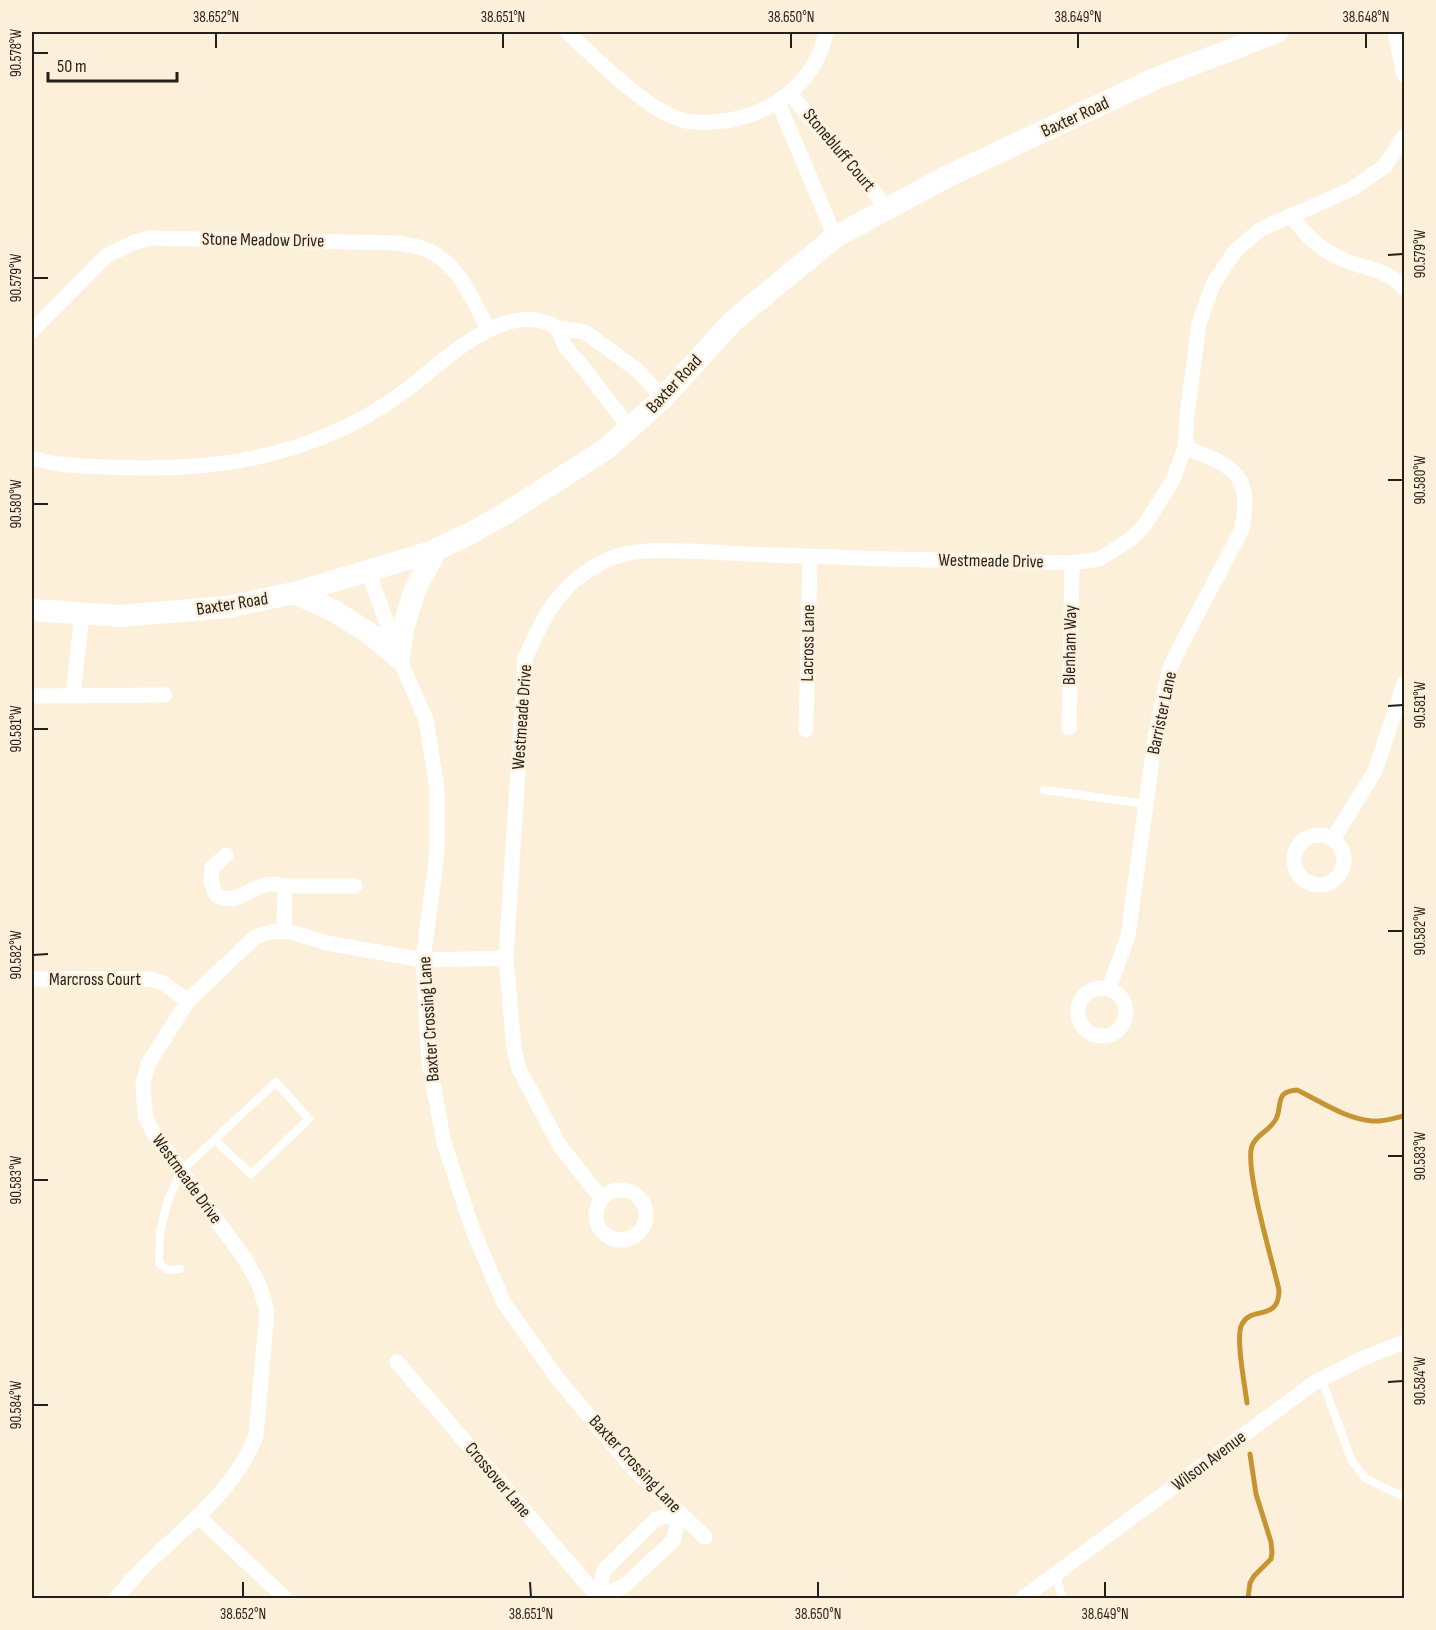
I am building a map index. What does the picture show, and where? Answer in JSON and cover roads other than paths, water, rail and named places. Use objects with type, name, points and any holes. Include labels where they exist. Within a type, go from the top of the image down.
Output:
[{"type":"main road","name":"Baxter Road","points":[[32,610],[120,616],[227,608],[294,593],[437,549],[473,532],[606,449],[663,398],[732,322],[835,237],[948,176],[1157,78],[1277,32]]},
{"type":"main road","points":[[399,658],[403,629],[415,589],[437,549]]},
{"type":"main road","points":[[294,593],[334,612],[369,633],[399,658]]},
{"type":"street","name":"Stonebluff Court","points":[[567,32],[653,107],[675,118],[698,123],[732,121],[757,114],[784,98],[810,71],[823,46],[826,32]]},
{"type":"street","points":[[1395,32],[1404,75]]},
{"type":"street","name":"Stonebluff Court","points":[[784,98],[888,208]]},
{"type":"street","name":"Stonebluff Court","points":[[784,98],[835,237]]},
{"type":"street","name":"Westmeade Drive","points":[[116,1599],[147,1564],[200,1517],[249,1454],[255,1436],[267,1311],[259,1284],[245,1259],[153,1132],[147,1118],[143,1083],[148,1064],[188,1001],[255,937],[270,932],[284,932],[327,943],[423,960],[506,958],[525,659],[539,625],[549,609],[578,578],[608,559],[636,553],[670,551],[1071,562],[1099,559],[1131,539],[1144,526],[1173,480],[1185,447],[1199,324],[1213,284],[1235,251],[1262,230],[1352,189],[1384,166],[1404,136]]},
{"type":"street","points":[[1291,215],[1304,234],[1334,256],[1383,272],[1404,288]]},
{"type":"street","name":"Stone Meadow Drive","points":[[32,331],[106,256],[135,242],[150,238],[399,243],[423,248],[450,266],[462,279],[488,329]]},
{"type":"street","points":[[32,458],[59,464],[150,469],[233,463],[273,454],[337,431],[371,414],[403,393],[488,329],[516,320],[549,323],[557,328],[585,332],[637,370],[663,398]]},
{"type":"street","points":[[557,328],[566,346],[630,428]]},
{"type":"street","name":"Barrister Lane","points":[[1109,988],[1128,936],[1155,738],[1169,670],[1242,529],[1245,511],[1245,493],[1239,477],[1223,464],[1185,447]]},
{"type":"street","name":"Lacross Lane","points":[[806,730],[810,556]]},
{"type":"street","name":"Blenham Way","points":[[1069,728],[1071,562]]},
{"type":"street","name":"Baxter Crossing Lane","points":[[368,572],[399,658],[426,720],[436,789],[437,853],[423,960],[429,1062],[444,1143],[472,1228],[504,1303],[558,1379],[629,1464],[705,1537]]},
{"type":"street","points":[[73,696],[82,614]]},
{"type":"street","points":[[1333,839],[1375,771],[1404,684]]},
{"type":"street","points":[[32,696],[165,695]]},
{"type":"street","points":[[226,855],[212,868],[211,882],[216,895],[226,900],[240,897],[267,884],[355,886]]},
{"type":"street","points":[[284,932],[285,886]]},
{"type":"street","points":[[506,958],[514,1048],[519,1069],[560,1146],[602,1198]]},
{"type":"street","name":"Marcross Court","points":[[32,979],[150,979],[163,983],[188,1001]]},
{"type":"street","name":"Wilson Avenue","points":[[1023,1599],[1322,1380],[1361,1359],[1404,1342]]},
{"type":"street","name":"Crossover Lane","points":[[397,1362],[597,1598]]},
{"type":"street","points":[[680,1513],[673,1540],[624,1586],[597,1598],[605,1569],[657,1519],[680,1513]]},
{"type":"street","points":[[200,1517],[285,1599]]},
{"type":"lane","points":[[1044,790],[1146,804]]},
{"type":"lane","points":[[180,1269],[168,1270],[159,1264],[160,1232],[168,1200],[181,1171],[276,1082],[309,1119],[251,1174],[215,1140]]},
{"type":"lane","points":[[1322,1380],[1351,1460],[1365,1478],[1404,1497]]},
{"type":"lane","points":[[1056,1575],[1062,1599]]},
{"type":"waterway","points":[[1247,1403],[1240,1350],[1240,1330],[1246,1318],[1275,1306],[1279,1290],[1255,1194],[1251,1157],[1254,1142],[1276,1119],[1280,1100],[1285,1093],[1290,1091],[1297,1090],[1362,1120],[1380,1121],[1404,1116]]},
{"type":"waterway","points":[[1248,1598],[1250,1583],[1271,1559],[1272,1552],[1256,1494],[1250,1454]]}]
